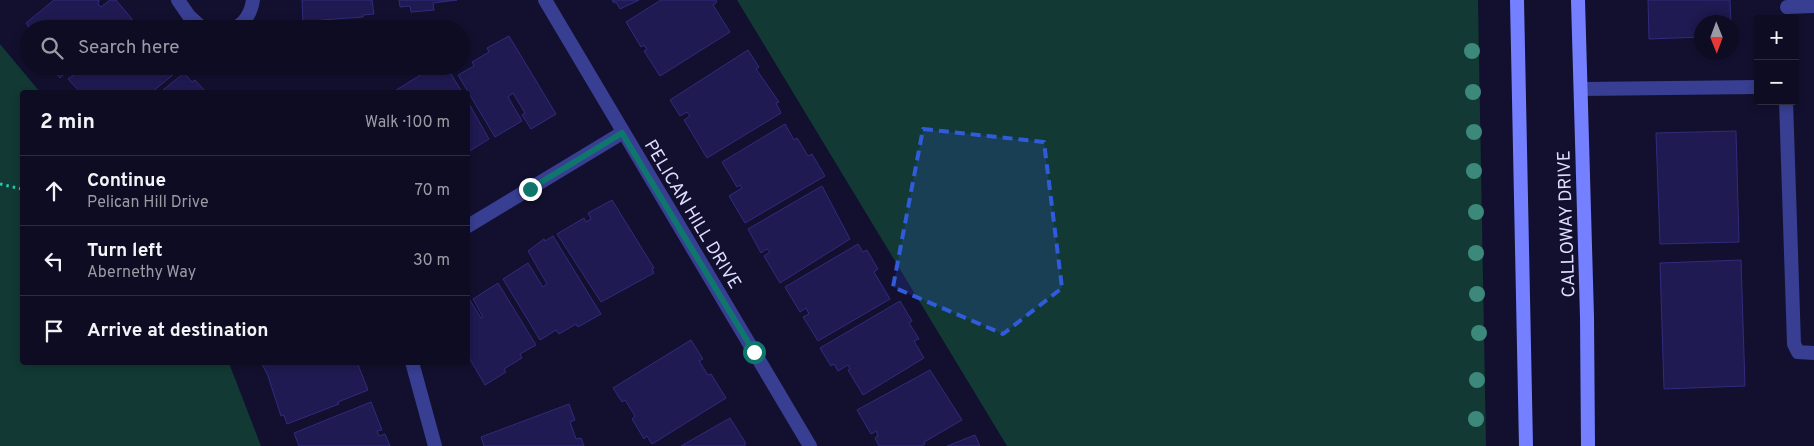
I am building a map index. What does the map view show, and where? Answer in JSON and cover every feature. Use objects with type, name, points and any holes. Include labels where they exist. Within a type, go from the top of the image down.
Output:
[{"type":"main road","points":[[1517,0],[1526,446]]},
{"type":"main road","name":"CALLOWAY DRIVE","points":[[1578,0],[1588,317],[1588,446]]},
{"type":"street","points":[[178,0],[193,20]]},
{"type":"street","points":[[245,20],[252,11],[253,0]]},
{"type":"street","name":"PELICAN HILL DRIVE","points":[[544,0],[810,446]]},
{"type":"street","points":[[1787,8],[1814,6]]},
{"type":"street","points":[[1581,89],[1754,87]]},
{"type":"street","points":[[1786,105],[1794,344],[1798,352],[1814,353]]},
{"type":"street","points":[[470,225],[622,133]]},
{"type":"street","points":[[413,365],[435,446]]},
{"type":"path","points":[[0,184],[20,189]]},
{"type":"highlighted area","points":[[923,129],[1044,142],[1062,288],[1003,334],[893,287]]},
{"type":"green space","points":[[737,0],[1478,0],[1486,446],[1007,446]]},
{"type":"green space","points":[[0,44],[20,68],[20,75],[26,75],[38,90],[20,90],[20,365],[230,365],[261,446],[0,446]]},
{"type":"building","points":[[54,0],[99,0],[98,4],[101,7],[110,0],[116,0],[132,19],[131,20],[30,20]]},
{"type":"building","points":[[302,0],[372,0],[374,14],[363,15],[363,17],[303,20]]},
{"type":"building","points":[[399,0],[457,0],[433,3],[434,10],[411,12],[410,6],[400,7]]},
{"type":"building","points":[[612,0],[639,0],[620,9],[616,2],[614,3]]},
{"type":"building","points":[[661,0],[716,0],[717,2],[713,5],[730,32],[660,76],[644,51],[647,50],[644,45],[641,47],[626,22]]},
{"type":"building","points":[[1648,0],[1730,0],[1731,15],[1694,15],[1694,37],[1649,39]]},
{"type":"building","points":[[509,36],[556,114],[531,129],[522,115],[525,113],[513,93],[508,97],[522,121],[495,137],[470,95],[470,90],[467,90],[458,75],[470,75],[470,68],[474,66],[472,62],[489,52],[487,48]]},
{"type":"building","points":[[748,50],[759,67],[756,69],[779,102],[776,103],[781,113],[707,158],[684,120],[690,116],[687,112],[680,116],[670,100]]},
{"type":"building","points":[[74,75],[173,75],[154,90],[78,90],[68,79]]},
{"type":"building","points":[[182,75],[186,75],[192,82],[195,80],[204,90],[163,90]]},
{"type":"building","points":[[420,75],[452,75],[461,90],[396,90]]},
{"type":"building","points":[[470,106],[489,139],[470,151]]},
{"type":"building","points":[[785,124],[794,140],[797,138],[808,156],[812,154],[825,176],[745,223],[729,196],[742,188],[740,185],[737,187],[722,162]]},
{"type":"building","points":[[1736,131],[1739,242],[1660,244],[1656,133]]},
{"type":"building","points":[[822,186],[850,239],[780,283],[764,256],[770,252],[767,249],[761,253],[748,229]]},
{"type":"building","points":[[612,200],[654,268],[652,269],[654,273],[601,302],[557,234],[584,218],[586,222],[591,219],[588,213]]},
{"type":"building","points":[[553,236],[601,314],[578,327],[576,324],[559,334],[556,330],[540,340],[503,279],[528,263],[543,287],[547,284],[528,251],[544,239],[545,241]]},
{"type":"building","points":[[858,244],[863,252],[867,250],[878,269],[874,272],[890,299],[818,341],[803,317],[809,314],[806,308],[800,312],[785,287]]},
{"type":"building","points":[[1741,260],[1745,386],[1664,389],[1660,263]]},
{"type":"building","points":[[498,283],[536,345],[520,354],[522,358],[504,369],[506,372],[485,385],[470,359],[470,300],[481,318],[483,317],[473,299]]},
{"type":"building","points":[[900,301],[912,321],[909,323],[919,339],[914,341],[924,358],[863,395],[848,370],[850,369],[848,365],[838,371],[834,364],[831,366],[820,348]]},
{"type":"building","points":[[691,340],[703,359],[699,361],[708,375],[711,374],[726,398],[652,444],[647,436],[644,439],[632,419],[635,416],[625,400],[622,402],[613,388]]},
{"type":"building","points":[[262,365],[358,365],[368,390],[338,402],[339,404],[287,424],[284,415],[281,416]]},
{"type":"building","points":[[930,370],[962,420],[924,442],[925,444],[922,446],[879,446],[875,438],[878,436],[876,431],[871,434],[857,410]]},
{"type":"building","points":[[371,402],[382,430],[377,431],[379,436],[385,434],[390,446],[299,446],[294,433]]},
{"type":"building","points":[[569,404],[575,420],[570,422],[576,439],[581,438],[584,446],[484,446],[481,437]]},
{"type":"building","points":[[730,418],[745,442],[745,446],[681,446]]},
{"type":"building","points":[[975,435],[980,446],[947,446]]},
{"type":"route","points":[[530,189],[622,133],[754,352]]}]
